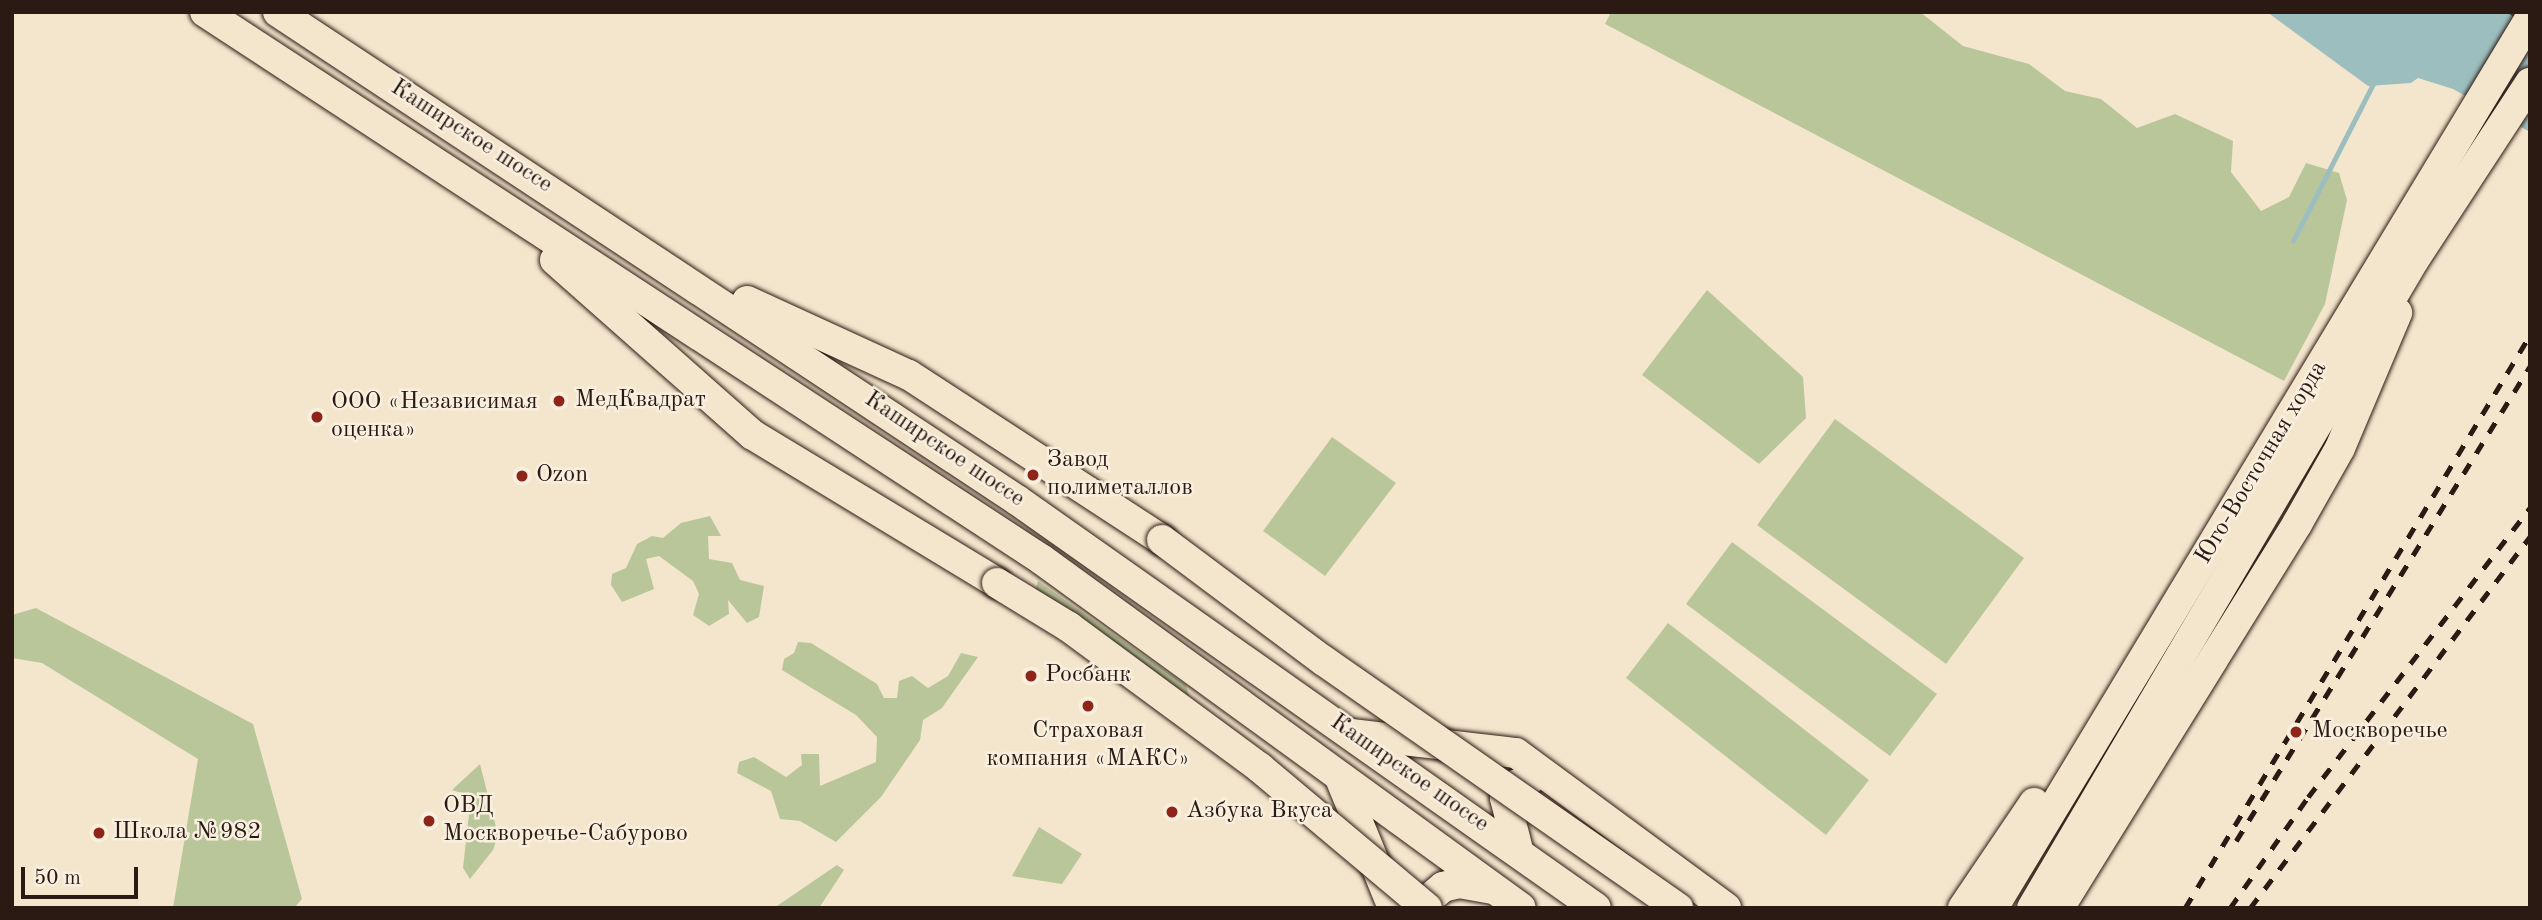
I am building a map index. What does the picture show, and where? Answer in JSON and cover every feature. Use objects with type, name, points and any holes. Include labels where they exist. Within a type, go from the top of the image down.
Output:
[{"type":"main road","name":"Каширское шоссе","points":[[205,12],[489,201],[1041,559],[1521,908]]},
{"type":"main road","name":"Каширское шоссе","points":[[278,12],[679,272],[1017,500],[1518,850],[1596,908]]},
{"type":"main road","name":"Юго-Восточная хорда","points":[[1993,908],[2530,18]]},
{"type":"main road","name":"Юго-Восточная хорда","points":[[2032,908],[2414,260],[2530,83]]},
{"type":"main road","points":[[489,201],[702,394],[780,453],[1069,627],[1260,768],[1427,908]]},
{"type":"main road","points":[[2059,908],[2340,448],[2386,348],[2414,260]]},
{"type":"main road","points":[[679,272],[909,375],[1162,540],[1324,661],[1678,908]]},
{"type":"main road","points":[[1963,908],[2190,582]]},
{"type":"main road","points":[[1350,734],[1516,753],[1726,908]]},
{"type":"main road","points":[[1339,774],[1392,908]]},
{"type":"main road","points":[[1518,850],[1504,811],[1512,786],[1538,781],[1566,791]]},
{"type":"main road","points":[[1418,908],[1432,893],[1459,883],[1496,890]]},
{"type":"green space","points":[[1611,12],[1920,12],[1963,46],[2029,64],[2065,91],[2101,99],[2137,128],[2175,114],[2233,141],[2231,172],[2261,211],[2289,197],[2306,163],[2339,173],[2347,200],[2325,304],[2284,381],[1605,24]]},
{"type":"green space","points":[[1707,290],[1803,377],[1806,418],[1759,464],[1642,375]]},
{"type":"green space","points":[[1835,419],[2024,558],[1946,664],[1757,525]]},
{"type":"green space","points":[[1332,437],[1396,483],[1325,576],[1263,531]]},
{"type":"green space","points":[[710,516],[721,536],[708,536],[709,559],[732,563],[740,580],[764,586],[759,617],[747,623],[728,600],[729,614],[709,626],[693,615],[699,594],[693,581],[659,556],[646,559],[654,589],[622,602],[611,585],[612,574],[626,568],[637,544],[652,536],[663,538],[681,523]]},
{"type":"green space","points":[[1732,542],[1937,694],[1890,756],[1686,604]]},
{"type":"green space","points":[[1038,581],[1186,685],[1189,696],[1180,706],[1035,591]]},
{"type":"green space","points":[[36,608],[253,724],[302,899],[294,908],[173,908],[198,759],[42,663],[12,658],[12,615]]},
{"type":"green space","points":[[1668,623],[1869,780],[1826,835],[1626,678]]},
{"type":"green space","points":[[798,642],[811,643],[877,684],[884,698],[897,698],[899,681],[912,676],[928,688],[948,676],[961,653],[978,657],[942,708],[923,720],[920,740],[881,797],[836,842],[800,821],[780,819],[771,791],[737,773],[739,762],[754,757],[786,777],[802,765],[801,754],[819,754],[820,786],[876,762],[877,737],[856,715],[782,670],[784,659],[794,653]]},
{"type":"green space","points":[[480,764],[498,835],[493,850],[470,879],[463,868],[471,796],[452,790]]},
{"type":"green space","points":[[1039,827],[1082,854],[1062,884],[1012,876]]},
{"type":"green space","points":[[837,865],[844,870],[819,908],[774,908]]},
{"type":"water","points":[[2267,12],[2530,12],[2530,132],[2453,89],[2418,78],[2411,83],[2368,86]]},
{"type":"waterway","points":[[2293,241],[2374,82]]},
{"type":"ferry route","points":[[2508,12],[2514,16]]},
{"type":"railway","points":[[2185,908],[2530,335]]},
{"type":"railway","points":[[2236,841],[2530,366]]},
{"type":"railway","points":[[2230,908],[2308,797],[2530,508]]},
{"type":"railway","points":[[2250,908],[2530,536]]},
{"type":"place","name":"МедКвадрат","points":[[559,401]]},
{"type":"place","name":"ООО «Независимая оценка»","points":[[317,417]]},
{"type":"place","name":"Завод полиметаллов","points":[[1033,475]]},
{"type":"place","name":"Ozon","points":[[522,476]]},
{"type":"place","name":"Росбанк","points":[[1031,676]]},
{"type":"place","name":"Страховая компания «МАКС»","points":[[1088,706]]},
{"type":"place","name":"Москворечье","points":[[2296,732]]},
{"type":"place","name":"Азбука Вкуса","points":[[1172,812]]},
{"type":"place","name":"ОВД Москворечье-Сабурово","points":[[429,821]]},
{"type":"place","name":"Школа №982","points":[[99,833]]}]
